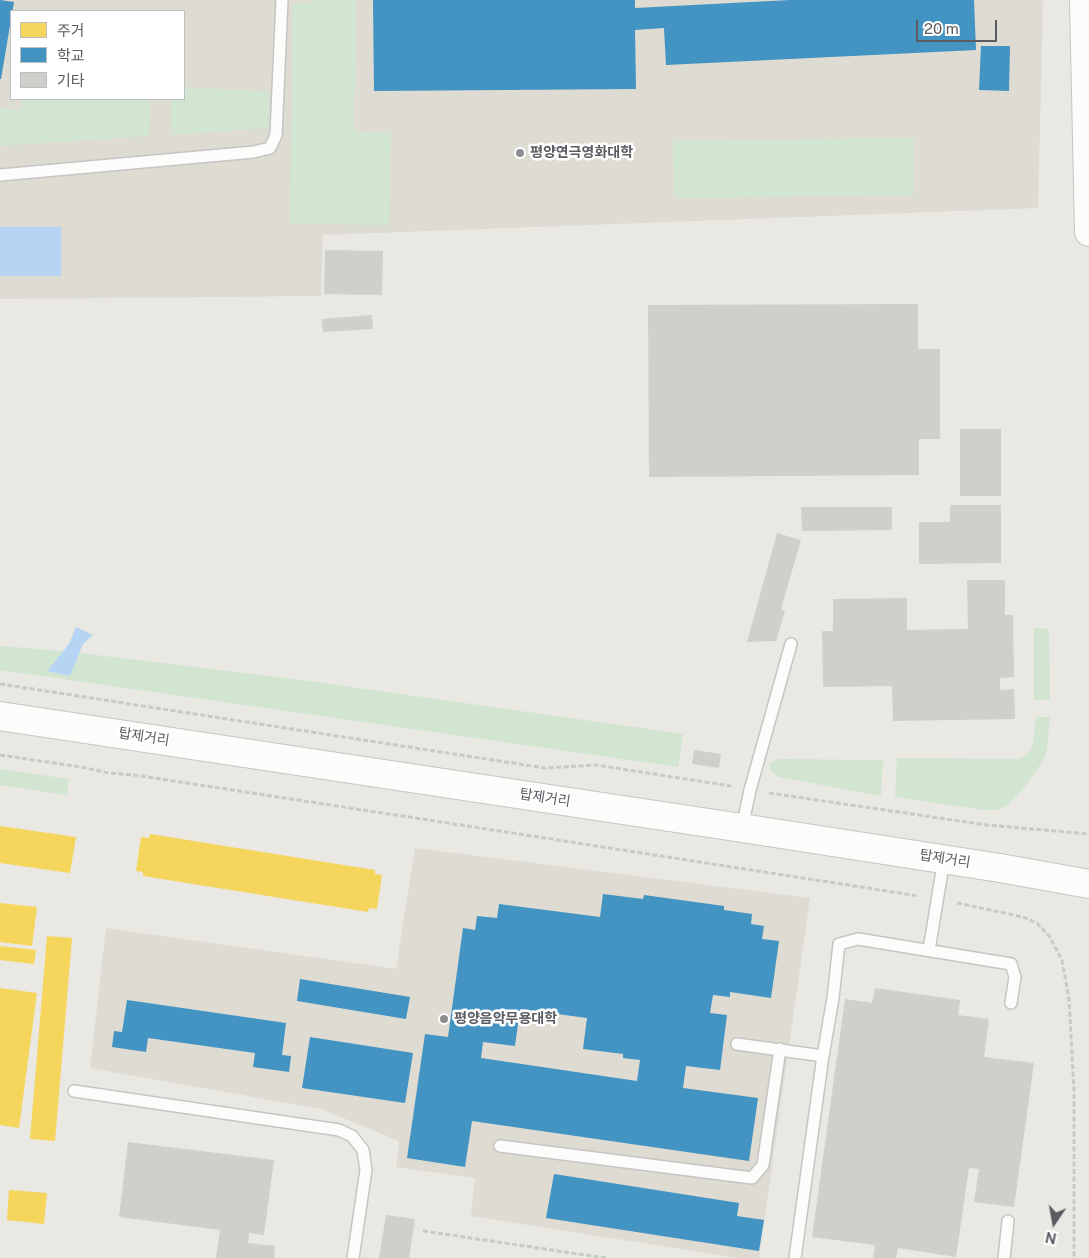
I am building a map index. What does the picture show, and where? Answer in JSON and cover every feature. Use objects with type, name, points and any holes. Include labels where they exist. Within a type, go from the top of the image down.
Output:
[{"type":"main road","points":[[1084,0],[1089,232]]},
{"type":"main road","name":"탑제거리","points":[[0,716],[944,859],[1089,884]]},
{"type":"lane","points":[[0,175],[254,152],[270,148],[276,135],[282,0]]},
{"type":"lane","points":[[742,828],[750,790],[791,644]]},
{"type":"lane","points":[[929,950],[944,859]]},
{"type":"lane","points":[[795,1258],[823,1056],[833,998],[839,944],[858,939],[1011,964],[1015,977],[1011,1003]]},
{"type":"lane","points":[[737,1044],[823,1056]]},
{"type":"lane","points":[[500,1146],[752,1178],[763,1165],[780,1049]]},
{"type":"lane","points":[[74,1091],[339,1130],[352,1136],[364,1150],[366,1170],[354,1258]]},
{"type":"lane","points":[[1004,1258],[1008,1221]]},
{"type":"path","points":[[0,684],[545,768],[596,765],[987,825],[1089,834]]},
{"type":"path","points":[[0,755],[876,889],[1009,914],[1037,923],[1048,936],[1062,960],[1069,999],[1074,1091],[1074,1258]]},
{"type":"path","points":[[423,1231],[606,1258]]},
{"type":"shaded area","name":"평양연극영화대학","points":[[0,0],[1043,0],[1038,208],[323,235],[321,296],[0,299]]},
{"type":"shaded area","name":"평양음악무용대학","points":[[415,848],[810,898],[759,1258],[738,1258],[471,1216],[475,1178],[396,1167],[399,1141],[321,1109],[90,1068],[106,928],[396,969]]},
{"type":"green space","points":[[314,0],[356,0],[354,132],[391,133],[389,225],[290,224],[293,3],[314,3]]},
{"type":"green space","points":[[185,87],[270,92],[268,128],[171,135],[171,100],[185,100]]},
{"type":"green space","points":[[21,100],[150,100],[149,136],[0,146],[0,107],[20,111]]},
{"type":"green space","points":[[914,138],[914,195],[674,198],[673,141]]},
{"type":"green space","points":[[1034,628],[1049,629],[1050,700],[1034,700]]},
{"type":"green space","points":[[0,646],[63,651],[47,671],[70,676],[79,653],[302,680],[683,734],[678,767],[0,670]]},
{"type":"green space","points":[[1036,717],[1050,717],[1047,749],[1044,758],[1023,789],[1006,806],[998,810],[984,810],[895,797],[897,758],[1019,759],[1030,751],[1033,745]]},
{"type":"green space","points":[[779,759],[883,760],[881,796],[779,777],[771,772],[770,767],[771,763]]},
{"type":"green space","points":[[0,769],[69,779],[67,795],[0,785]]},
{"type":"water","points":[[0,227],[61,227],[61,276],[0,276]]},
{"type":"water","points":[[76,627],[93,635],[83,644],[70,676],[47,671],[69,644]]},
{"type":"building: 주거","points":[[0,826],[76,837],[70,873],[0,863]]},
{"type":"building: 주거","points":[[150,834],[375,870],[375,874],[382,875],[377,909],[369,908],[368,912],[143,876],[143,872],[136,871],[141,837],[149,838]]},
{"type":"building: 주거","points":[[0,903],[37,907],[32,946],[0,942]]},
{"type":"building: 주거","points":[[47,936],[72,938],[55,1141],[30,1139]]},
{"type":"building: 주거","points":[[0,946],[36,950],[34,964],[0,960]]},
{"type":"building: 주거","points":[[0,988],[37,993],[19,1128],[0,1125]]},
{"type":"building: 주거","points":[[9,1190],[47,1193],[44,1224],[7,1220]]},
{"type":"building: 학교","points":[[0,0],[14,2],[13,10],[10,10],[10,26],[0,79]]},
{"type":"building: 학교","points":[[373,0],[635,0],[635,8],[790,0],[974,0],[976,50],[666,65],[664,28],[635,30],[636,89],[374,91]]},
{"type":"building: 학교","points":[[981,46],[1010,46],[1009,91],[979,90]]},
{"type":"building: 학교","points":[[603,894],[643,899],[644,895],[724,906],[724,910],[752,914],[751,924],[764,926],[762,939],[779,941],[771,998],[730,992],[730,997],[713,995],[710,1013],[727,1015],[720,1070],[686,1066],[683,1088],[758,1098],[749,1161],[472,1121],[465,1167],[407,1158],[425,1034],[448,1037],[463,928],[475,930],[477,916],[497,918],[499,904],[600,917]],"holes":[[[520,1009],[587,1018],[583,1049],[623,1054],[623,1058],[640,1060],[637,1081],[481,1058],[483,1042],[515,1046]]]},
{"type":"building: 학교","points":[[300,979],[410,997],[406,1019],[297,1001]]},
{"type":"building: 학교","points":[[127,1000],[286,1023],[282,1055],[291,1056],[289,1072],[253,1067],[255,1053],[148,1038],[146,1052],[112,1047],[114,1031],[122,1032]]},
{"type":"building: 학교","points":[[310,1037],[413,1053],[405,1103],[302,1088]]},
{"type":"building: 학교","points":[[554,1174],[739,1203],[737,1216],[764,1220],[759,1251],[546,1218]]},
{"type":"building: 기타","points":[[325,250],[383,251],[382,295],[324,294]]},
{"type":"building: 기타","points":[[918,304],[918,349],[940,349],[940,439],[919,439],[919,475],[649,477],[648,305]]},
{"type":"building: 기타","points":[[372,315],[373,329],[323,332],[322,319]]},
{"type":"building: 기타","points":[[960,429],[1001,429],[1001,496],[960,496]]},
{"type":"building: 기타","points":[[950,505],[1001,505],[1001,563],[919,564],[919,522],[950,522]]},
{"type":"building: 기타","points":[[801,507],[892,507],[892,530],[802,531]]},
{"type":"building: 기타","points":[[777,533],[801,540],[781,609],[785,611],[776,641],[747,642]]},
{"type":"building: 기타","points":[[967,580],[1005,580],[1005,615],[1013,615],[1014,677],[1000,678],[1000,690],[1014,689],[1015,719],[893,721],[892,686],[823,687],[822,631],[833,631],[833,599],[907,598],[907,630],[968,629]]},
{"type":"building: 기타","points":[[694,750],[721,754],[719,768],[692,764]]},
{"type":"building: 기타","points":[[875,988],[960,1000],[958,1015],[989,1019],[984,1057],[1034,1063],[1014,1207],[974,1202],[979,1169],[969,1168],[956,1257],[898,1248],[896,1258],[873,1258],[875,1245],[812,1237],[845,999],[872,1003]]},
{"type":"building: 기타","points":[[128,1142],[274,1160],[264,1235],[249,1233],[248,1243],[275,1246],[274,1258],[216,1258],[220,1230],[119,1217]]},
{"type":"building: 기타","points":[[386,1215],[415,1219],[409,1258],[379,1258]]},
{"type":"place","name":"평양연극영화대학","points":[[520,153]]},
{"type":"place","name":"평양음악무용대학","points":[[444,1019]]}]
